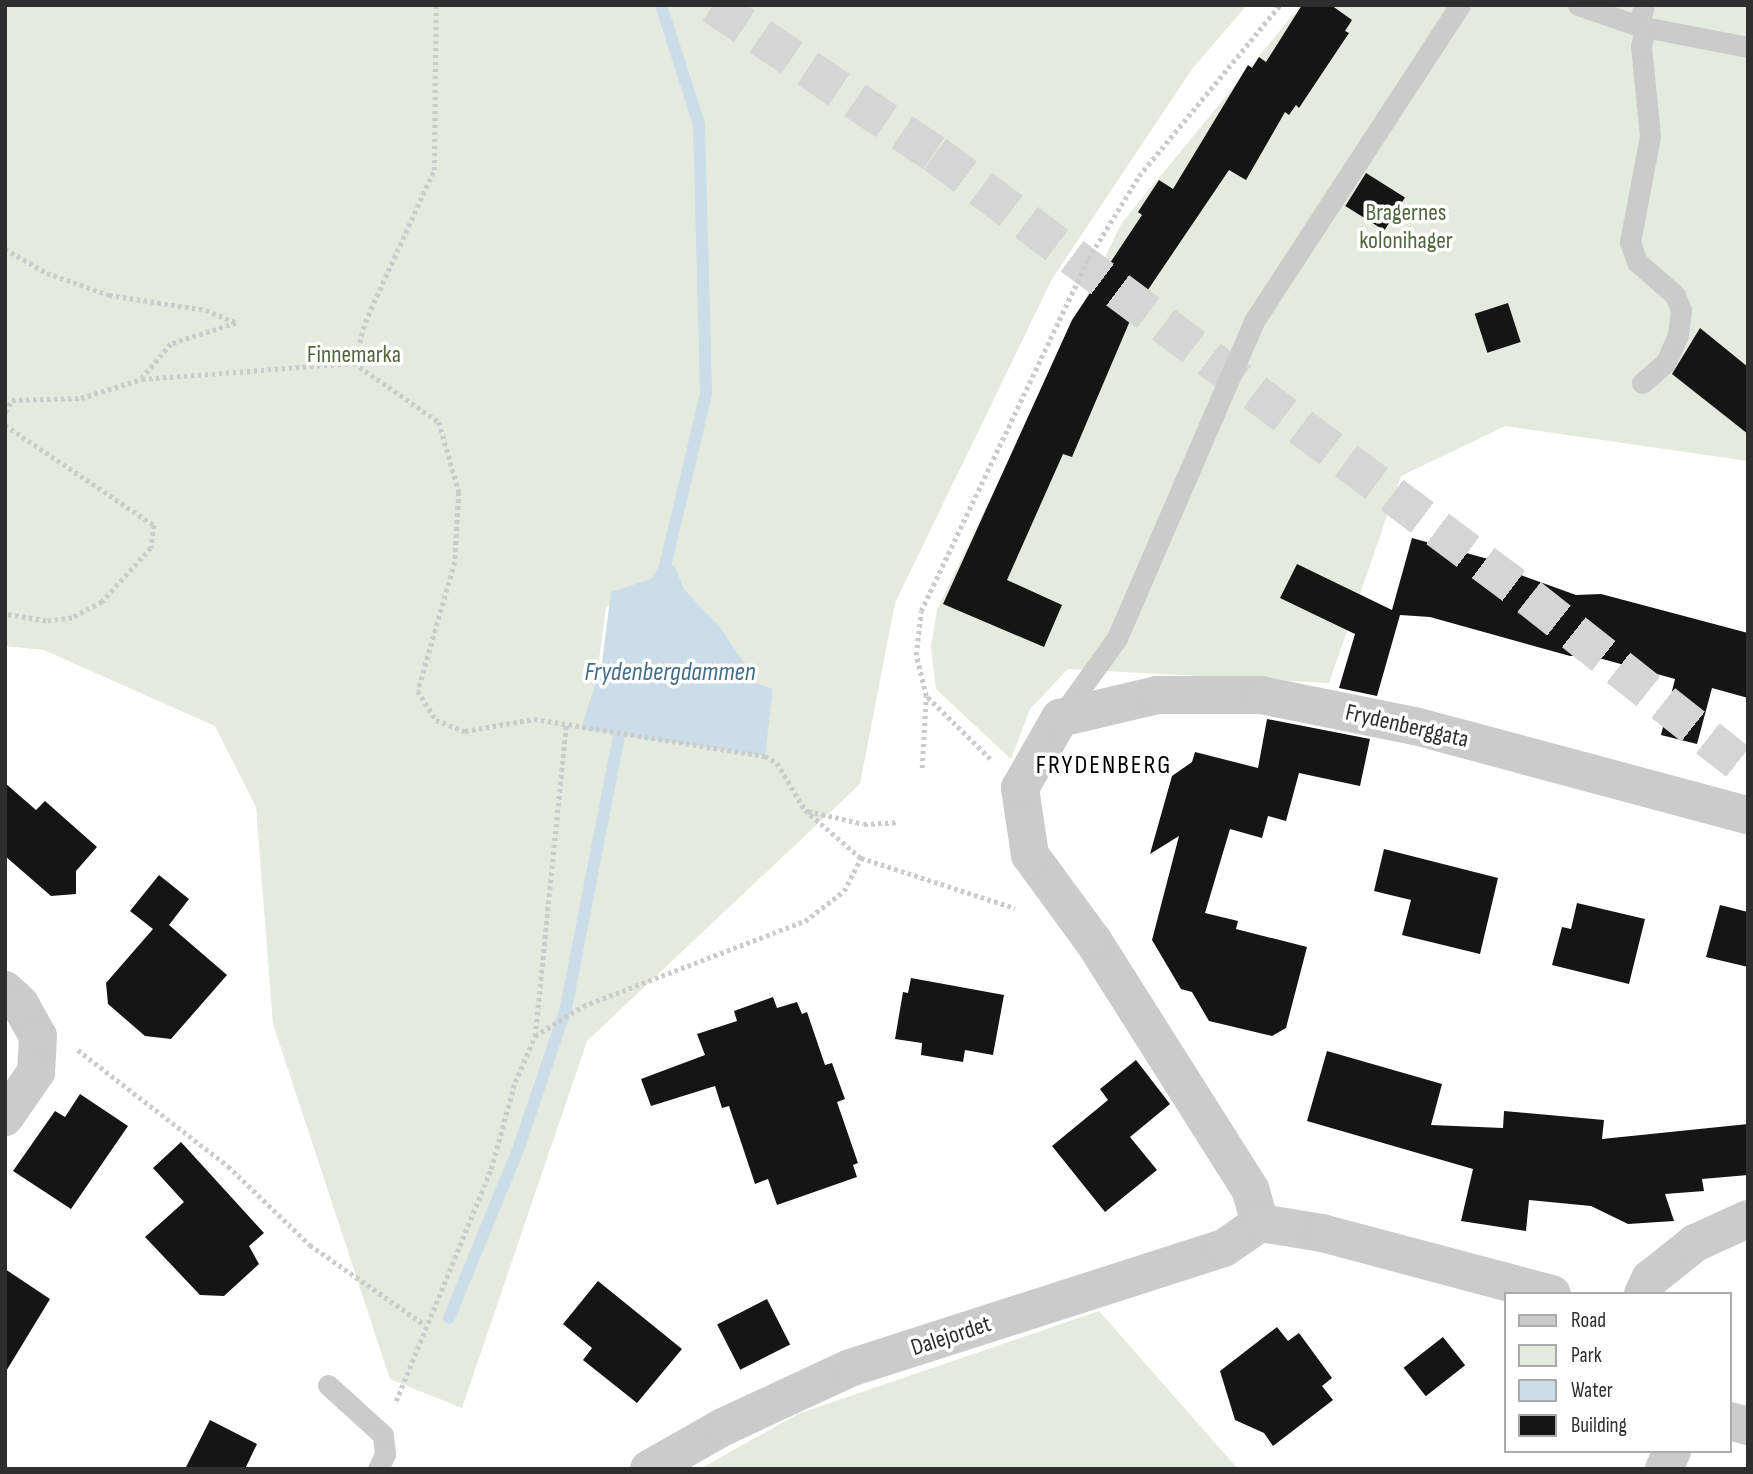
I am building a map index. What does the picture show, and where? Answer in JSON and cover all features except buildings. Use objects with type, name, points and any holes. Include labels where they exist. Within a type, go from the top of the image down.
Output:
[{"type":"street","name":"Frydenberggata","points":[[1060,718],[1157,695],[1261,695],[1415,726],[1748,815]]},
{"type":"street","points":[[1060,718],[1020,788],[1030,855],[1093,941],[1243,1177],[1260,1223],[1348,1240],[1544,1292]]},
{"type":"street","points":[[5,989],[20,1004],[38,1036],[36,1072],[5,1117]]},
{"type":"street","points":[[1644,1292],[1650,1279],[1695,1243],[1748,1219]]},
{"type":"street","name":"Dalejordet","points":[[649,1469],[723,1427],[850,1368],[1224,1248],[1260,1223]]},
{"type":"street","points":[[1664,1469],[1671,1453]]},
{"type":"lane","points":[[1060,718],[1117,638],[1254,321],[1460,5]]},
{"type":"lane","points":[[1578,5],[1642,27],[1748,47]]},
{"type":"lane","points":[[1642,383],[1666,362],[1678,335],[1681,310],[1675,295],[1637,262],[1630,242],[1650,136],[1641,46],[1644,5]]},
{"type":"lane","points":[[328,1385],[383,1435],[385,1454],[378,1469]]},
{"type":"path","points":[[354,363],[365,322],[434,170],[436,5]]},
{"type":"path","points":[[922,768],[926,696],[916,655],[921,611],[1088,259],[1139,176],[1280,5]]},
{"type":"path","points":[[5,249],[47,273],[109,295],[206,310],[236,323],[171,344],[142,379]]},
{"type":"path","points":[[5,412],[12,400],[81,398],[142,379],[354,363],[439,422],[459,492],[455,562],[418,691],[436,720],[465,731],[534,719],[581,729],[765,756],[777,763],[805,810],[861,858],[1023,912]]},
{"type":"path","points":[[5,425],[154,525],[151,548],[102,602],[72,618],[46,621],[5,614]]},
{"type":"path","points":[[926,696],[1020,788]]},
{"type":"path","points":[[383,1435],[425,1325],[491,1169],[515,1082],[535,1036],[566,724]]},
{"type":"path","points":[[805,810],[864,824],[897,822]]},
{"type":"path","points":[[535,1036],[583,1006],[805,921],[844,891],[861,858]]},
{"type":"path","points":[[38,1036],[75,1047],[228,1166],[310,1245],[425,1325]]},
{"type":"green space","name":"Finnemarka","points":[[5,5],[1247,5],[1192,69],[1052,279],[895,603],[860,784],[587,1041],[462,1408],[390,1379],[273,1024],[256,807],[215,726],[44,650],[5,646]],"holes":[[[661,563],[675,566],[684,589],[721,628],[757,683],[773,690],[764,756],[595,690],[606,607],[651,579]]]},
{"type":"green space","name":"Bragernes kolonihager","points":[[1301,5],[1748,5],[1748,461],[1505,426],[1401,476],[1329,683],[1068,669],[1030,709],[1011,759],[936,689],[931,647],[937,610],[1121,224]]},
{"type":"green space","points":[[1099,1311],[1238,1469],[700,1469],[798,1414]]},
{"type":"water","name":"Frydenbergdammen","points":[[661,563],[675,566],[684,589],[721,628],[757,683],[773,689],[765,756],[581,729],[602,662],[611,592],[651,579]]},
{"type":"waterway","points":[[661,5],[699,124],[706,394],[662,578]]},
{"type":"waterway","points":[[449,1318],[519,1147],[566,1008],[622,721]]},
{"type":"tunnel","points":[[713,5],[935,154],[1529,597],[1748,770]]},
{"type":"district","name":"FRYDENBERG","points":[[1104,766]]}]
